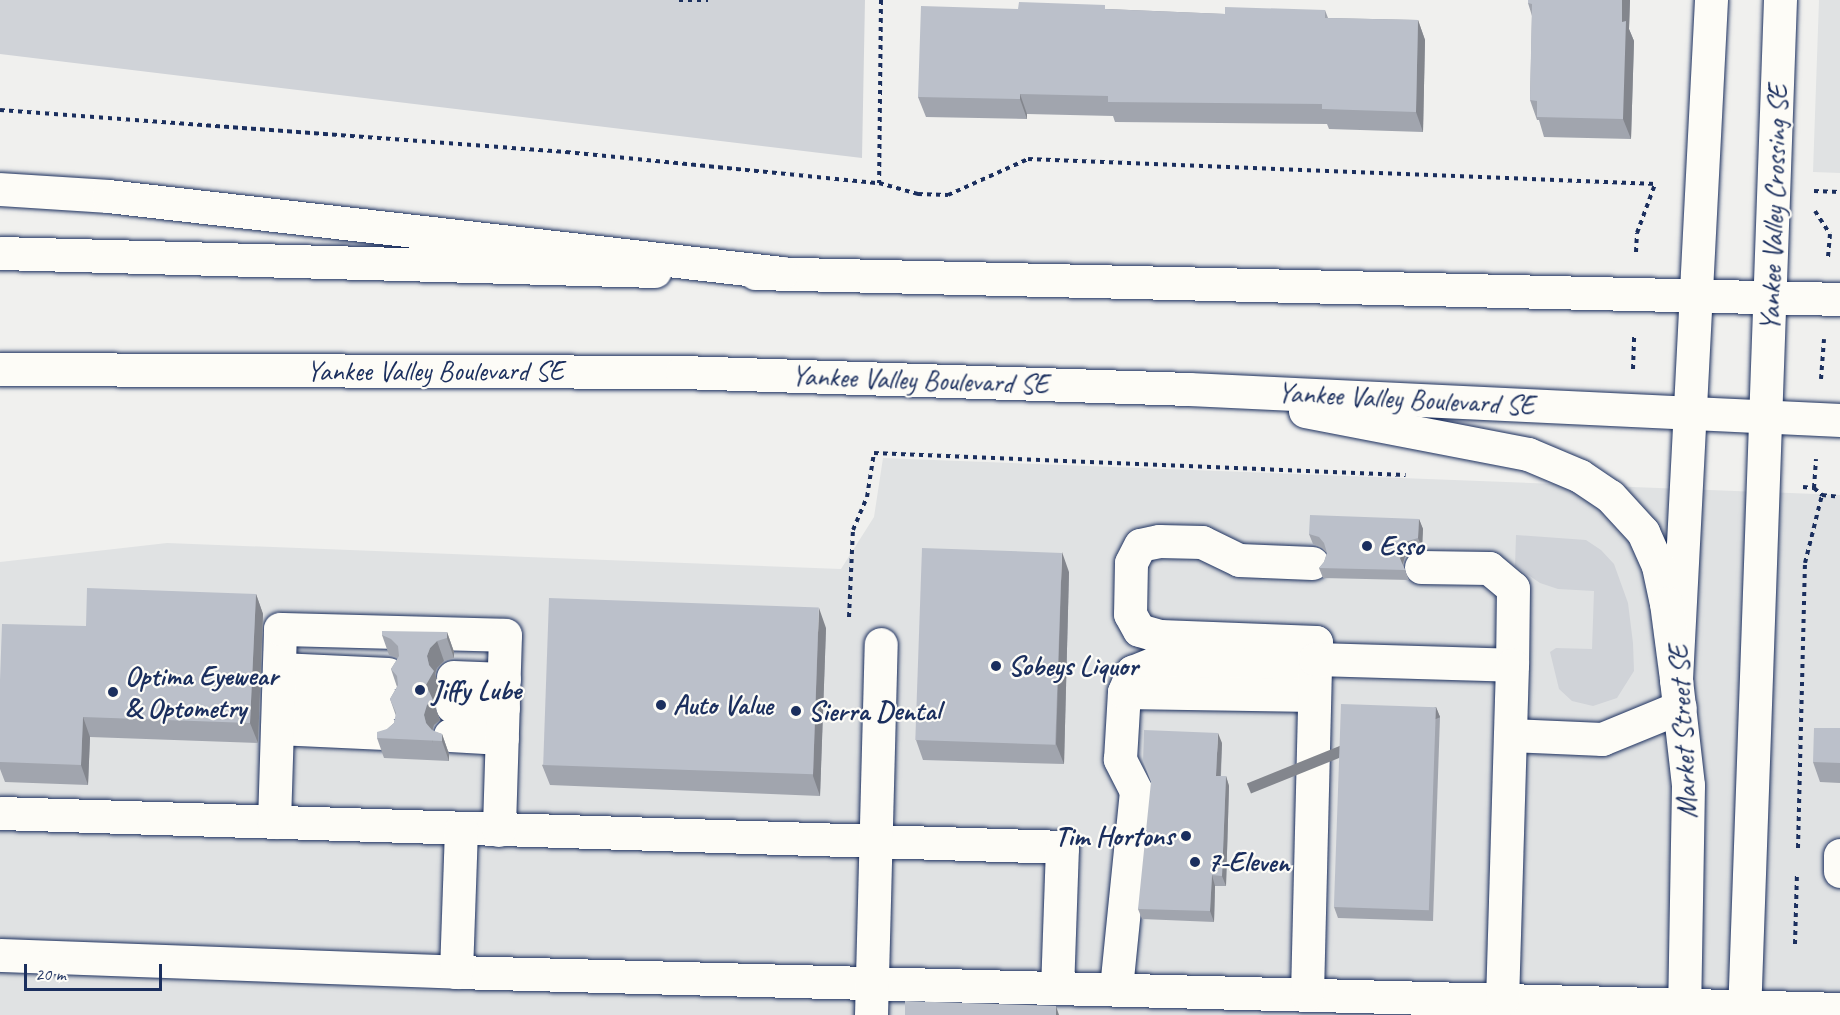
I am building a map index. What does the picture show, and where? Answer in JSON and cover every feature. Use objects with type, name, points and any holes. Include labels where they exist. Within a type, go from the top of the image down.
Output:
[{"type":"main road","points":[[1689,412],[1712,0]]},
{"type":"main road","name":"Yankee Valley Crossing SE","points":[[1767,417],[1780,0]]},
{"type":"main road","points":[[0,189],[108,196],[782,273]]},
{"type":"main road","points":[[0,253],[1840,299]]},
{"type":"main road","name":"Yankee Valley Boulevard SE","points":[[0,369],[682,372],[1189,389],[1840,420]]},
{"type":"main road","points":[[1189,389],[1528,454],[1580,476],[1610,496],[1643,532],[1658,566],[1666,603],[1678,693],[1602,739],[1510,735]]},
{"type":"main road","name":"Market Street SE","points":[[1685,1009],[1688,785],[1678,693],[1689,412]]},
{"type":"main road","points":[[1744,1010],[1754,694],[1767,417]]},
{"type":"main road","points":[[1306,994],[1316,642],[1160,636],[1139,630],[1130,614],[1131,563],[1140,545],[1159,541],[1202,542],[1239,561],[1312,563]]},
{"type":"main road","points":[[1421,567],[1489,568],[1513,588],[1510,735],[1518,1005]]},
{"type":"main road","points":[[274,822],[280,628],[505,635],[499,830]]},
{"type":"main road","points":[[871,1015],[881,644]]},
{"type":"main road","points":[[1116,988],[1136,791],[1120,759],[1124,692],[1314,674],[1512,665]]},
{"type":"main road","points":[[278,699],[387,704],[278,699]]},
{"type":"main road","points":[[503,708],[452,706],[503,708]]},
{"type":"main road","points":[[0,813],[1062,847],[1057,987]]},
{"type":"main road","points":[[456,972],[461,829]]},
{"type":"main road","points":[[1840,855],[1840,871]]},
{"type":"main road","points":[[0,955],[456,972],[1306,994],[1518,1005],[1744,1010],[1840,1009]]},
{"type":"path","points":[[679,0],[708,0]]},
{"type":"path","points":[[879,183],[881,0]]},
{"type":"path","points":[[0,110],[566,152],[879,183],[918,194],[948,195],[1028,159],[1655,184],[1637,233],[1631,409]]},
{"type":"path","points":[[1809,190],[1840,192]]},
{"type":"path","points":[[849,620],[853,530],[867,497],[874,453],[1414,475]]},
{"type":"path","points":[[1798,849],[1805,563],[1822,495],[1840,497]]},
{"type":"path","points":[[1795,944],[1797,861]]},
{"type":"shaded area","points":[[0,0],[865,0],[862,158],[0,54]]},
{"type":"shaded area","points":[[1819,0],[1840,0],[1840,173],[1813,172]]},
{"type":"shaded area","points":[[883,458],[1840,495],[1840,1015],[0,1015],[0,562],[167,543],[841,569],[874,517]]},
{"type":"shaded area","points":[[1516,535],[1586,540],[1601,550],[1614,564],[1628,603],[1634,671],[1617,698],[1593,706],[1572,701],[1559,689],[1550,652],[1556,648],[1592,649],[1594,591],[1558,589],[1540,583],[1515,566]]},
{"type":"building","points":[[1528,0],[1622,0],[1622,22],[1626,21],[1623,119],[1537,117],[1537,101],[1530,100],[1532,4],[1528,3]]},
{"type":"building","points":[[1019,2],[1105,5],[1105,9],[1225,14],[1225,7],[1325,10],[1325,18],[1418,20],[1416,112],[1322,109],[1322,104],[1108,102],[1108,96],[1020,94],[1020,99],[918,97],[921,6],[1018,9]]},
{"type":"building","name":"Esso","points":[[1310,515],[1419,519],[1418,538],[1401,546],[1399,556],[1405,570],[1319,568],[1327,553],[1319,537],[1309,534]]},
{"type":"building","name":"Sobeys Liquor","points":[[922,548],[1062,553],[1055,745],[915,740]]},
{"type":"building","points":[[87,588],[256,594],[250,723],[83,717],[81,765],[0,762],[2,624],[86,626]]},
{"type":"building","name":"Auto Value","points":[[549,598],[819,607],[813,774],[543,765]]},
{"type":"building","points":[[382,631],[447,632],[447,638],[437,641],[430,648],[427,656],[429,665],[434,671],[426,685],[433,700],[427,705],[424,715],[426,723],[432,730],[442,734],[442,741],[377,738],[377,732],[387,729],[394,723],[396,713],[390,699],[398,685],[397,676],[391,669],[399,656],[398,646],[391,639],[382,635]]},
{"type":"building","points":[[1341,704],[1436,707],[1429,910],[1334,907]]},
{"type":"building","points":[[1814,728],[1840,728],[1840,763],[1813,762]]},
{"type":"building","name":"Tim Hortons","points":[[1144,730],[1218,733],[1216,776],[1226,776],[1222,876],[1212,875],[1210,911],[1138,909],[1151,782],[1143,761]]},
{"type":"building","points":[[905,1001],[1056,1006],[1056,1015],[905,1015]]},
{"type":"place","name":"Esso","points":[[1367,546]]},
{"type":"place","name":"Sobeys Liquor","points":[[996,666]]},
{"type":"place","name":"Jiffy Lube","points":[[420,690]]},
{"type":"place","name":"Optima Eyewear & Optometry","points":[[113,692]]},
{"type":"place","name":"Auto Value","points":[[661,705]]},
{"type":"place","name":"Sierra Dental","points":[[796,711]]},
{"type":"place","name":"Tim Hortons","points":[[1186,836]]},
{"type":"place","name":"7-Eleven","points":[[1195,862]]}]
